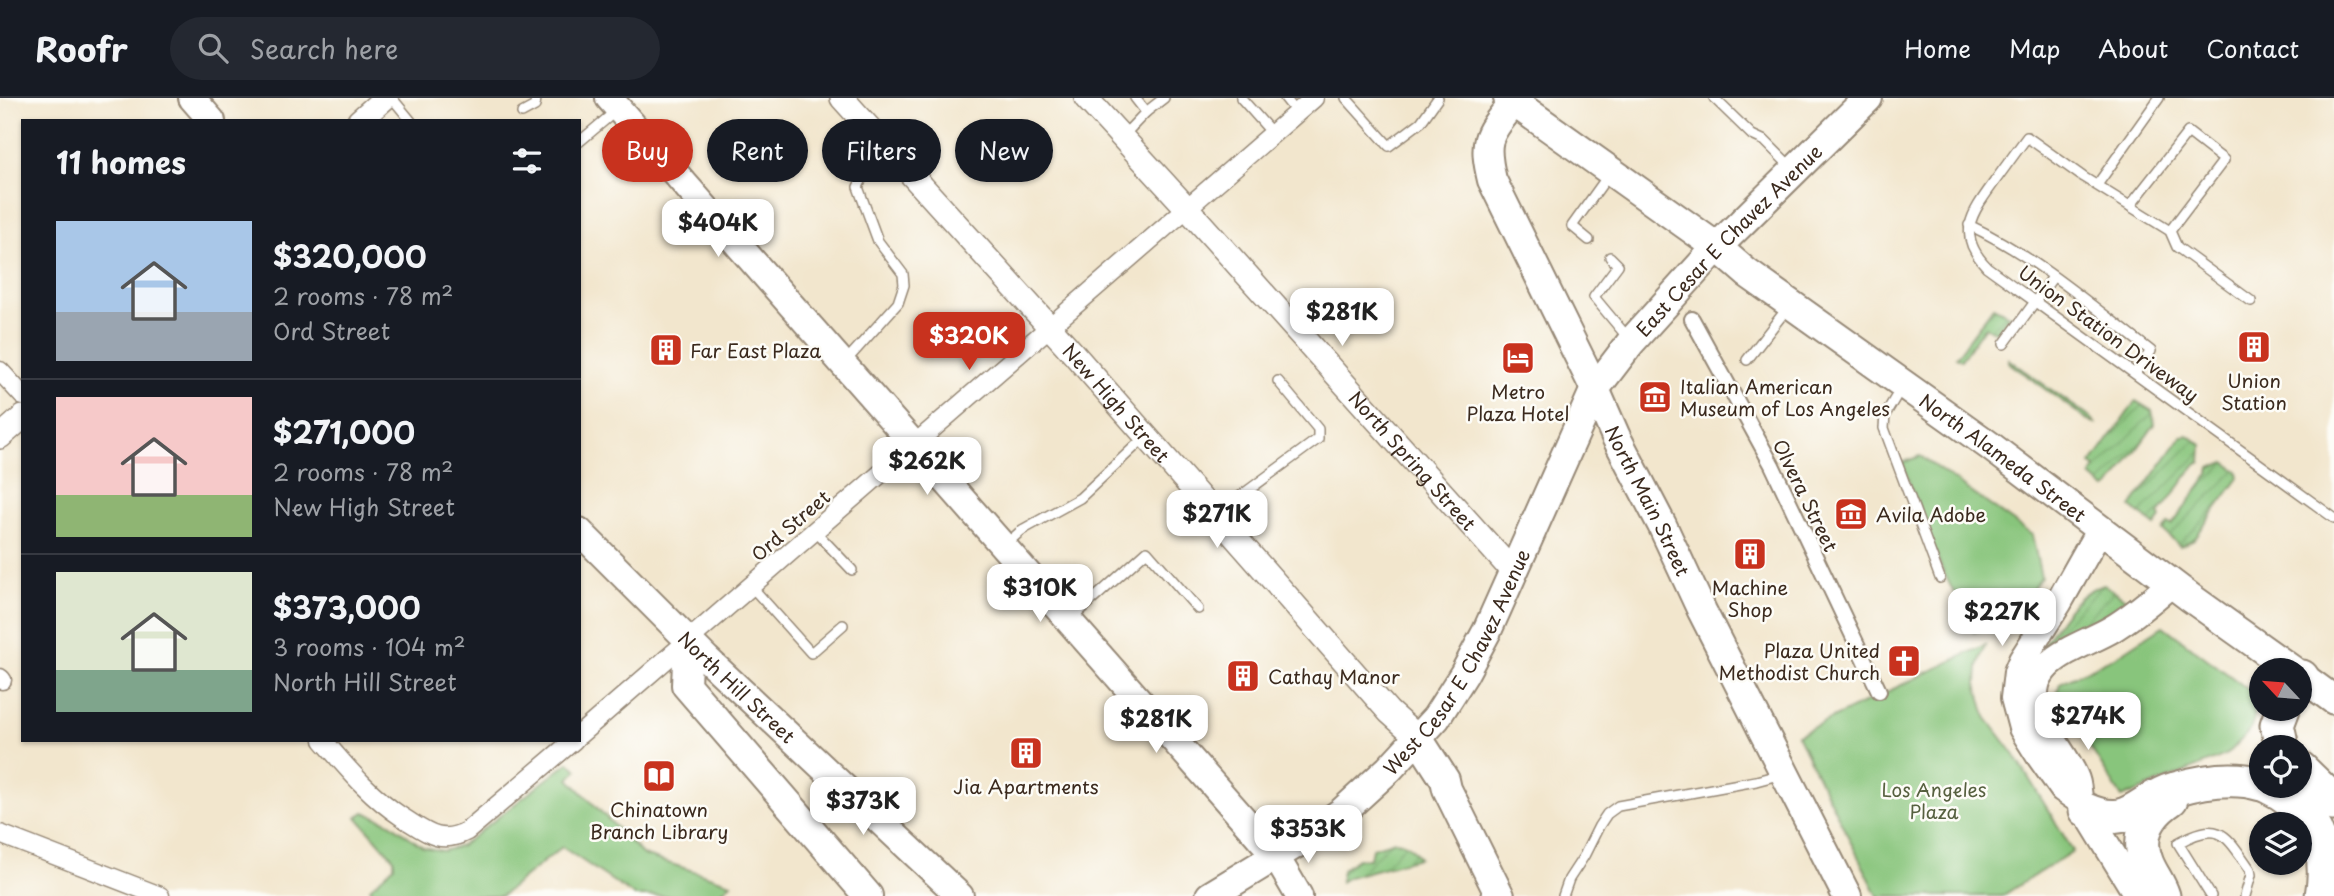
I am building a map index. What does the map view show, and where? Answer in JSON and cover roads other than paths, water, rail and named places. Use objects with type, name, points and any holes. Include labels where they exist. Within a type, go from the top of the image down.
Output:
[{"type":"highway","points":[[2083,805],[2111,819],[2127,814],[2174,789],[2233,780],[2249,782]]},
{"type":"highway","points":[[2312,780],[2334,804]]},
{"type":"highway","points":[[2163,896],[2146,862],[2143,849],[2145,828],[2159,807],[2201,785]]},
{"type":"highway","points":[[2289,798],[2312,824],[2323,852],[2325,870],[2322,896]]},
{"type":"main road","points":[[192,98],[210,119]]},
{"type":"main road","name":"East Cesar E Chavez Avenue","points":[[1595,389],[1631,342],[1717,247],[1868,98]]},
{"type":"main road","name":"North Alameda Street","points":[[1514,99],[2274,658]]},
{"type":"main road","name":"North Main Street","points":[[1514,99],[1488,140],[1485,154],[1492,180],[1702,611],[1847,896]]},
{"type":"main road","points":[[613,103],[1275,855],[1299,896]]},
{"type":"main road","name":"West Cesar E Chavez Avenue","points":[[1210,896],[1310,835],[1361,796],[1436,718],[1487,631],[1595,389]]},
{"type":"main road","points":[[2083,805],[2063,789],[2022,728],[2016,710],[2015,685],[2022,660],[2059,602],[2100,528]]},
{"type":"main road","name":"North Hill Street","points":[[581,533],[688,640],[960,896]]},
{"type":"main road","points":[[2138,896],[2083,805],[2076,779],[2038,713],[2035,688],[2039,677],[2054,659],[2113,629],[2172,583]]},
{"type":"main road","points":[[688,640],[686,685],[868,896]]},
{"type":"main road","name":"North Alameda Street","points":[[2312,685],[2334,700]]},
{"type":"main road","points":[[1418,738],[1445,780],[1500,896]]},
{"type":"street","points":[[361,119],[385,98]]},
{"type":"street","name":"New High Street","points":[[842,98],[861,119]]},
{"type":"street","name":"North Spring Street","points":[[1086,98],[1514,573]]},
{"type":"street","name":"Ord Street","points":[[581,733],[914,446],[1186,206],[1314,98]]},
{"type":"street","name":"New High Street","points":[[917,182],[1389,712],[1418,738]]},
{"type":"street","name":"Olvera Street","points":[[1692,319],[1772,465],[1879,691]]},
{"type":"street","points":[[0,371],[21,394]]},
{"type":"street","points":[[0,438],[21,419]]},
{"type":"street","points":[[325,742],[382,804],[428,834],[444,838],[467,831],[571,742]]},
{"type":"street","points":[[0,834],[160,896]]},
{"type":"lane","points":[[392,98],[409,119]]},
{"type":"lane","points":[[1135,98],[1146,112]]},
{"type":"lane","points":[[1122,138],[1146,112],[1164,98]]},
{"type":"lane","points":[[1241,98],[1273,134]]},
{"type":"lane","points":[[1285,98],[1297,113]]},
{"type":"lane","points":[[1346,98],[1389,146],[1421,122],[1438,98]]},
{"type":"lane","points":[[1714,98],[1752,135],[1765,141],[1795,170]]},
{"type":"lane","points":[[2097,185],[2159,98]]},
{"type":"lane","points":[[522,113],[536,102]]},
{"type":"lane","points":[[581,140],[613,103]]},
{"type":"lane","points":[[2130,206],[2188,132],[2224,160],[2170,231]]},
{"type":"lane","points":[[2135,373],[2151,351],[2053,277],[1995,237],[1969,225],[1975,208],[2027,137],[2170,231],[2177,247],[2251,301]]},
{"type":"lane","points":[[1589,240],[1572,226],[1611,172]]},
{"type":"lane","points":[[842,365],[862,346],[898,303],[904,285],[903,274],[878,241],[858,187],[860,182]]},
{"type":"lane","name":"Union Station Driveway","points":[[1969,225],[1969,236],[1979,259],[1987,267],[2334,518]]},
{"type":"lane","points":[[1610,257],[1618,264],[1594,297],[1631,342]]},
{"type":"lane","points":[[2004,344],[2053,277]]},
{"type":"lane","points":[[1747,360],[1791,303]]},
{"type":"lane","points":[[1215,515],[1318,439],[1318,429],[1278,381]]},
{"type":"lane","points":[[1904,384],[1885,415],[1884,428],[1940,578]]},
{"type":"lane","points":[[1003,547],[1022,530],[1080,498],[1146,436]]},
{"type":"lane","points":[[815,531],[852,570]]},
{"type":"lane","points":[[1069,621],[1147,551],[1198,609]]},
{"type":"lane","points":[[751,586],[811,653],[843,625]]},
{"type":"lane","points":[[1563,896],[1569,879],[1599,826],[1607,814],[1618,806],[1783,774]]},
{"type":"lane","points":[[2211,896],[2178,844],[2197,832],[2206,831],[2228,837],[2250,869],[2245,896]]},
{"type":"place","name":"Union Station","points":[[2254,347]]},
{"type":"place","name":"Far East Plaza","points":[[666,350]]},
{"type":"place","name":"Metro Plaza Hotel","points":[[1518,358]]},
{"type":"place","name":"Italian American Museum of Los Angeles","points":[[1655,397]]},
{"type":"place","name":"Avila Adobe","points":[[1851,514]]},
{"type":"place","name":"Machine Shop","points":[[1750,554]]},
{"type":"place","name":"Plaza United Methodist Church","points":[[1904,661]]},
{"type":"place","name":"Cathay Manor","points":[[1243,676]]},
{"type":"place","name":"Jia Apartments","points":[[1026,753]]},
{"type":"place","name":"Chinatown Branch Library","points":[[659,776]]},
{"type":"park label","name":"Los Angeles Plaza","points":[[1934,800]]}]
